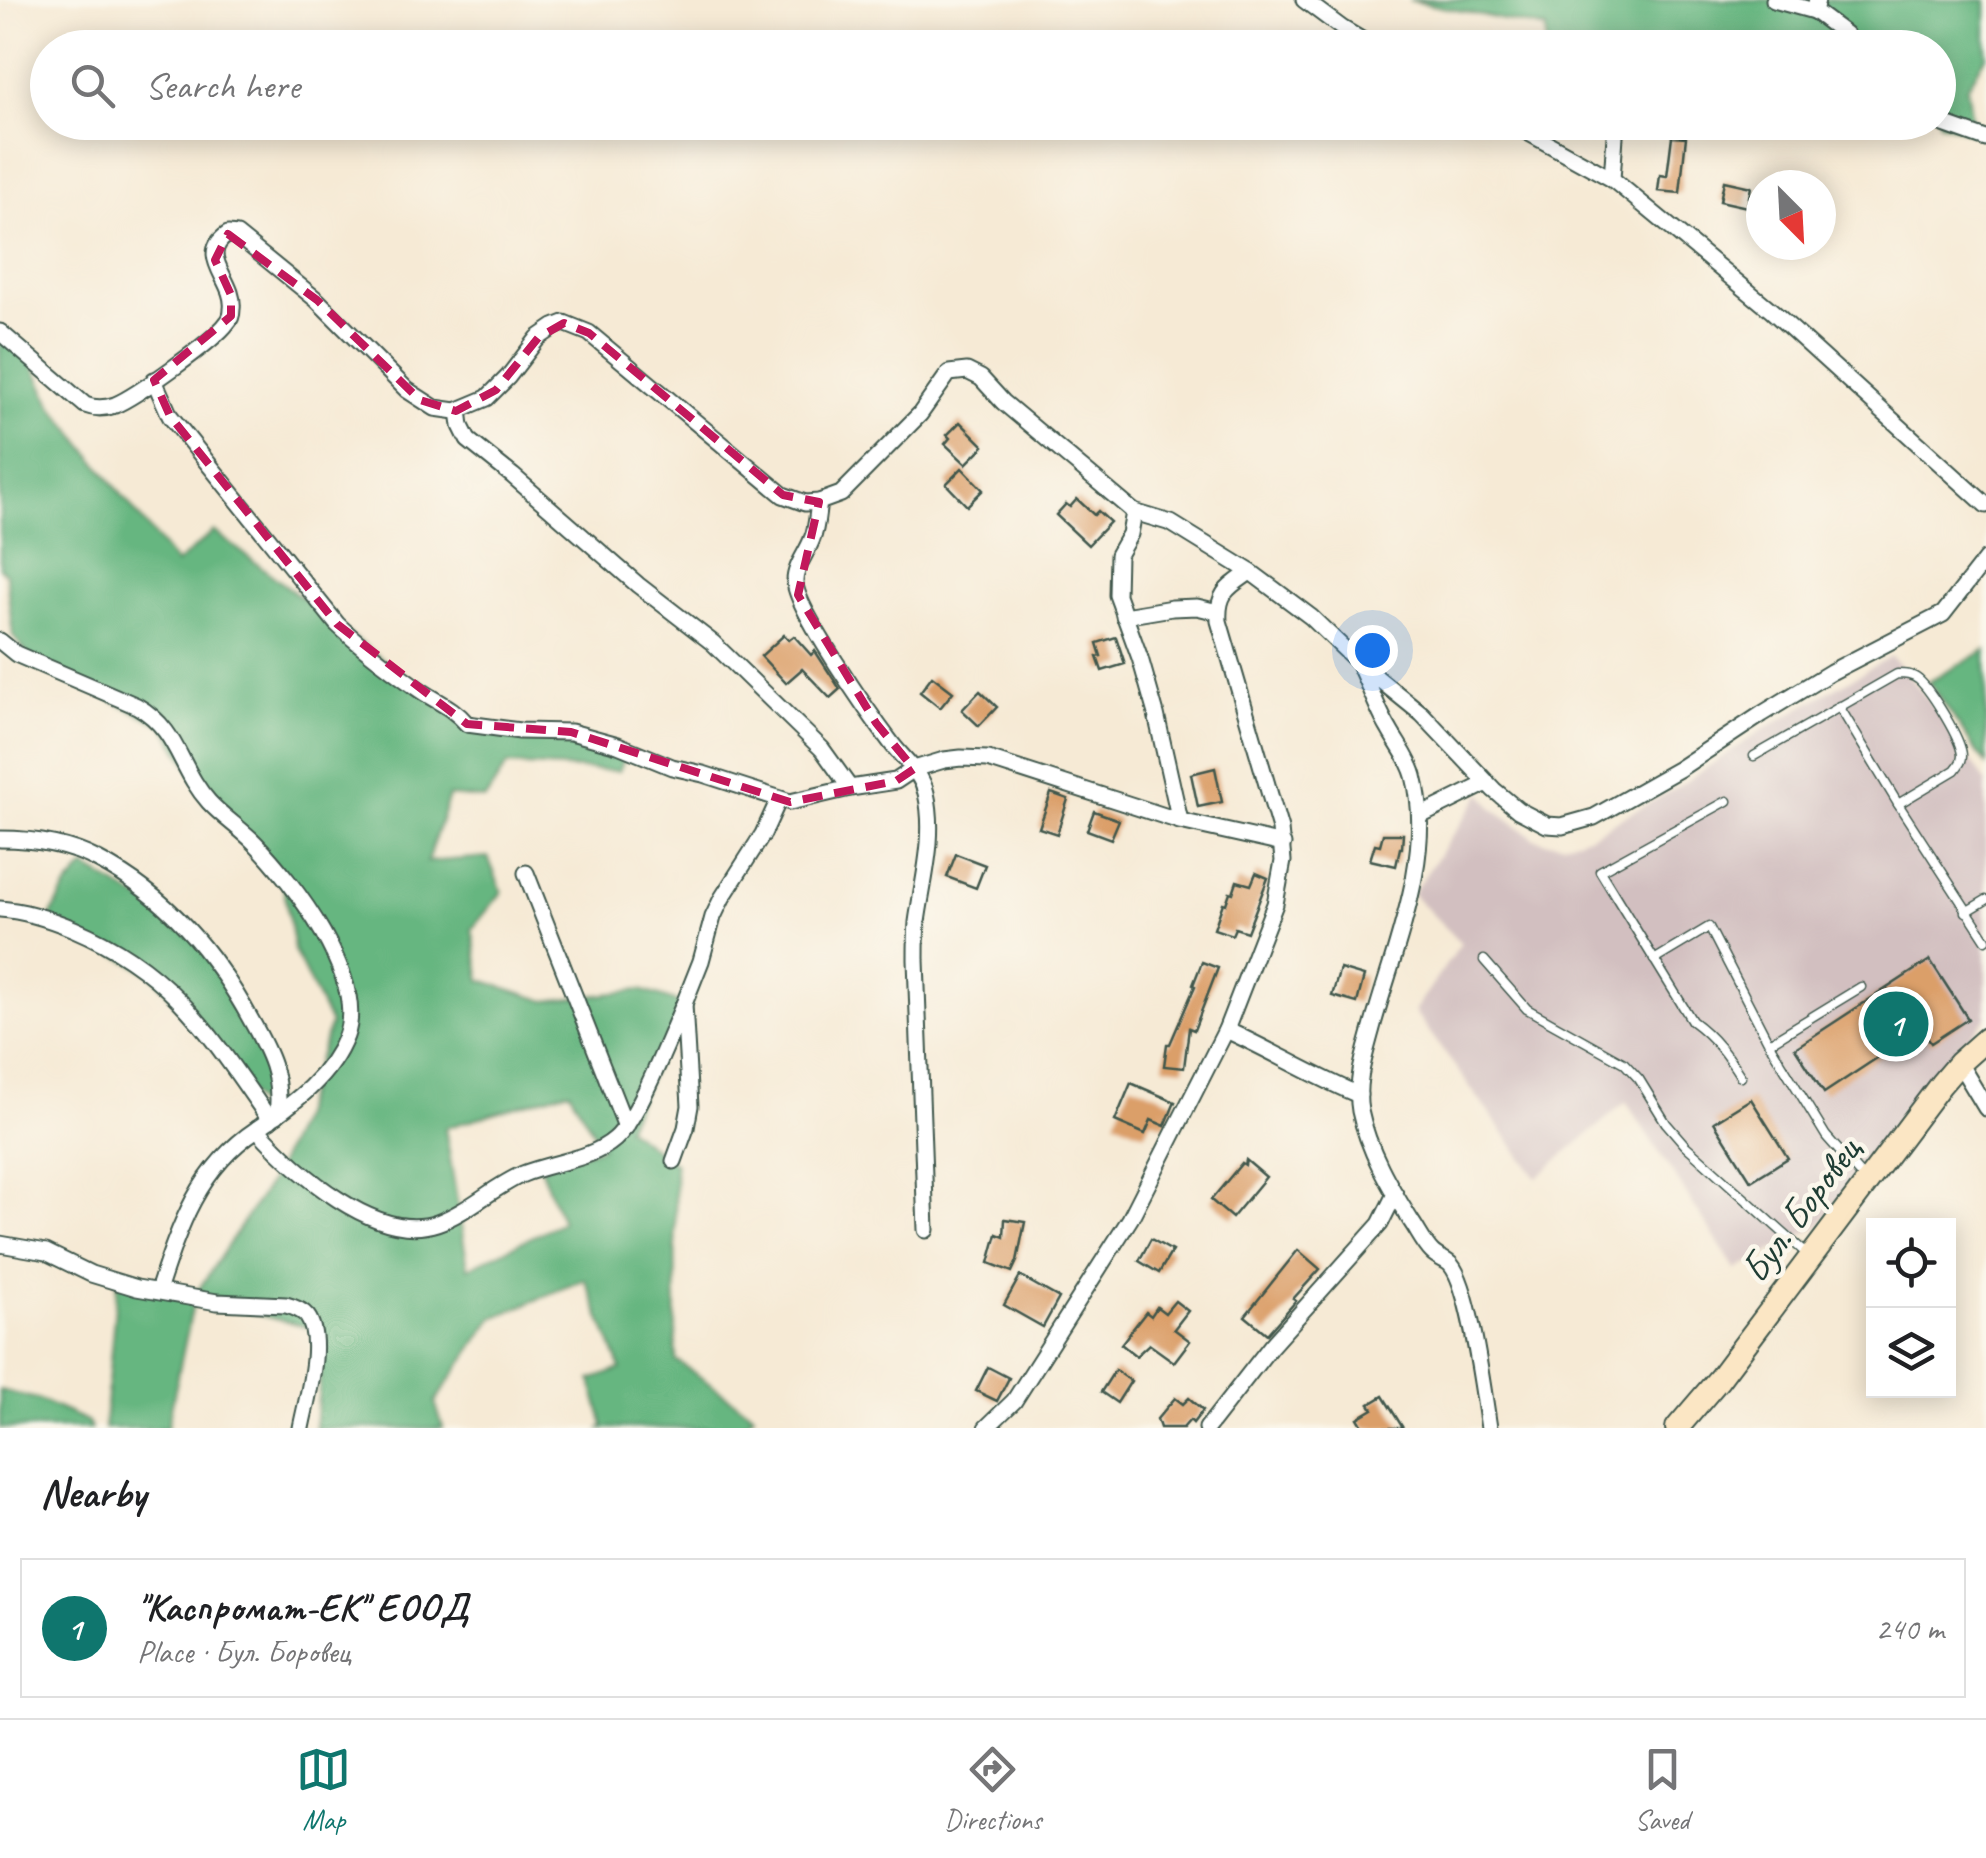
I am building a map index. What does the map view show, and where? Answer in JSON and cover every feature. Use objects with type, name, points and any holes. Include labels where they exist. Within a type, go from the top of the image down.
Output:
[{"type":"street","points":[[1304,0],[1343,30]]},
{"type":"street","points":[[1774,0],[1816,5],[1841,30]]},
{"type":"street","points":[[1956,128],[1986,138]]},
{"type":"street","points":[[1542,140],[1612,179],[1772,311],[1986,505]]},
{"type":"street","points":[[1612,179],[1615,140]]},
{"type":"street","points":[[0,332],[72,395],[93,408],[112,406],[154,380],[227,324],[233,306],[214,250],[228,234],[244,239],[317,300],[420,400],[435,408],[459,410],[486,398],[538,338],[564,323],[588,333],[784,495],[805,502],[840,494],[920,414],[949,373],[967,370],[982,378],[1002,402],[1134,512],[1171,523],[1250,572],[1311,617],[1422,714],[1487,783],[1518,810],[1547,825],[1562,826],[1594,817],[1679,769],[1817,680],[1943,614],[1986,559]]},
{"type":"street","points":[[154,380],[170,416],[337,624],[417,689],[454,709],[467,724],[520,732],[571,732],[790,802],[896,780],[914,769],[960,758],[988,759],[1180,821],[1283,844]]},
{"type":"street","points":[[459,410],[468,440],[638,585],[713,643],[822,750],[850,788]]},
{"type":"street","points":[[818,502],[813,538],[795,581],[798,596],[876,724],[920,775],[926,793],[930,844],[916,926],[926,1230]]},
{"type":"street","points":[[1134,512],[1130,534],[1118,555],[1117,595],[1156,714],[1180,821]]},
{"type":"street","points":[[986,1428],[1014,1401],[1130,1219],[1226,1030],[1275,904],[1283,844],[1218,612],[1224,591],[1250,572]]},
{"type":"street","points":[[1124,616],[1197,606],[1218,612]]},
{"type":"street","points":[[0,641],[16,654],[153,715],[172,739],[192,780],[206,798],[257,845],[312,912],[345,984],[350,1020],[339,1051],[310,1087],[226,1154],[188,1208],[158,1291]]},
{"type":"street","points":[[1359,662],[1414,775],[1420,816],[1415,877],[1367,1046],[1360,1110],[1370,1142],[1395,1194],[1434,1254],[1451,1265],[1458,1279],[1470,1321],[1489,1428]]},
{"type":"street","points":[[1420,816],[1487,783]]},
{"type":"street","points":[[0,909],[49,919],[108,944],[132,959],[195,1016],[268,1121],[279,1153],[302,1174],[374,1218],[433,1225],[517,1177],[603,1147],[626,1127],[684,1004],[713,917],[780,799]]},
{"type":"street","points":[[0,839],[43,842],[96,859],[139,887],[190,930],[224,973],[273,1064],[278,1084],[268,1121]]},
{"type":"street","points":[[526,873],[626,1127]]},
{"type":"street","points":[[674,1161],[690,1106],[684,1004]]},
{"type":"street","points":[[1226,1030],[1359,1095]]},
{"type":"street","name":"Бул. Боровец","points":[[1682,1426],[1960,1063],[1986,1038]]},
{"type":"street","points":[[1960,1063],[1986,1108]]},
{"type":"street","points":[[1207,1428],[1270,1346],[1380,1224],[1395,1194]]},
{"type":"street","points":[[0,1244],[46,1252],[117,1283],[217,1302],[286,1305],[306,1314],[314,1348],[301,1428]]},
{"type":"lane","points":[[1754,756],[1897,674],[1908,674],[1928,691],[1951,728],[1959,742],[1961,762],[1955,770],[1898,804]]},
{"type":"lane","points":[[1839,706],[1986,940]]},
{"type":"lane","points":[[1727,802],[1600,872],[1692,1021],[1723,1048],[1741,1077]]},
{"type":"lane","points":[[1966,912],[1986,900]]},
{"type":"lane","points":[[1654,960],[1709,927],[1768,1043],[1826,1136],[1867,1182]]},
{"type":"lane","points":[[1484,960],[1528,1009],[1624,1064],[1685,1145],[1810,1258]]},
{"type":"lane","points":[[1768,1043],[1861,988]]},
{"type":"highlighted area","points":[[228,234],[317,300],[420,400],[456,411],[496,390],[538,338],[564,323],[589,333],[783,495],[819,502],[798,595],[876,723],[914,769],[896,781],[790,802],[571,732],[467,724],[337,624],[170,416],[154,380],[231,316],[231,295],[215,260]]},
{"type":"shaded area","points":[[1891,656],[1928,699],[1986,783],[1986,1019],[1900,1113],[1819,1226],[1736,1270],[1626,1102],[1537,1178],[1414,1011],[1461,943],[1412,894],[1482,793],[1493,808],[1534,838],[1561,843],[1577,840],[1678,787],[1761,731]]},
{"type":"green space","points":[[1409,0],[1986,0],[1986,56],[1967,87],[1974,134],[1956,128],[1956,30],[1546,29]]},
{"type":"green space","points":[[0,332],[32,362],[51,404],[176,564],[214,531],[467,724],[618,745],[624,759],[619,771],[507,765],[485,799],[449,796],[427,862],[488,857],[502,892],[472,929],[481,980],[546,1001],[641,990],[684,1004],[626,1127],[675,1164],[676,1360],[754,1415],[741,1428],[601,1428],[604,1426],[591,1380],[621,1369],[585,1279],[493,1318],[435,1402],[443,1428],[315,1428],[325,1331],[194,1299],[167,1428],[104,1428],[117,1283],[193,1298],[271,1180],[298,1121],[330,1024],[294,950],[281,872],[215,809],[164,726],[34,662],[13,636],[6,574],[0,568]],"holes":[[[569,1090],[602,1147],[540,1167],[562,1222],[468,1268],[445,1128]]]},
{"type":"green space","points":[[1986,650],[1986,765],[1929,682]]},
{"type":"green space","points":[[85,867],[190,929],[273,1064],[270,1120],[153,975],[49,919],[66,888]]},
{"type":"green space","points":[[0,1390],[37,1399],[87,1421],[91,1428],[0,1428]]},
{"type":"building","points":[[1672,140],[1686,140],[1680,193],[1658,191],[1660,175],[1667,176]]},
{"type":"building","points":[[1724,181],[1746,186],[1746,207],[1720,201]]},
{"type":"building","points":[[960,422],[984,446],[966,464],[945,444],[950,438],[947,435]]},
{"type":"building","points":[[962,468],[983,490],[967,506],[946,484]]},
{"type":"building","points":[[1077,499],[1094,515],[1098,511],[1110,522],[1088,545],[1056,515]]},
{"type":"building","points":[[784,635],[789,640],[794,636],[811,655],[815,651],[840,689],[830,698],[802,669],[786,683],[761,656]]},
{"type":"building","points":[[1116,637],[1125,664],[1102,671],[1097,643]]},
{"type":"building","points":[[932,676],[953,692],[940,708],[920,692]]},
{"type":"building","points":[[980,691],[997,707],[979,726],[962,710]]},
{"type":"building","points":[[1215,768],[1222,802],[1198,807],[1191,774]]},
{"type":"building","points":[[1051,793],[1068,799],[1057,834],[1039,828]]},
{"type":"building","points":[[1094,811],[1119,820],[1111,839],[1087,830]]},
{"type":"building","points":[[1383,834],[1403,834],[1396,866],[1370,860]]},
{"type":"building","points":[[956,854],[985,865],[976,888],[947,877]]},
{"type":"building","points":[[1256,873],[1268,878],[1247,932],[1235,928],[1232,935],[1214,929],[1223,903],[1233,893],[1237,881],[1251,885]]},
{"type":"building","points":[[1930,960],[1968,1019],[1931,1043],[1921,1029],[1824,1093],[1795,1048]]},
{"type":"building","points":[[1202,962],[1218,968],[1194,1030],[1189,1028],[1184,1068],[1164,1066],[1167,1044]]},
{"type":"building","points":[[1340,969],[1364,976],[1357,1003],[1332,996]]},
{"type":"building","points":[[1131,1083],[1175,1102],[1165,1126],[1151,1120],[1145,1134],[1115,1121]]},
{"type":"building","points":[[1751,1099],[1788,1158],[1751,1181],[1714,1122]]},
{"type":"building","points":[[1246,1160],[1266,1177],[1232,1218],[1211,1200]]},
{"type":"building","points":[[1005,1219],[1025,1222],[1012,1272],[989,1263],[997,1234],[1004,1237]]},
{"type":"building","points":[[1151,1239],[1172,1251],[1159,1273],[1139,1261]]},
{"type":"building","points":[[1298,1250],[1320,1269],[1267,1334],[1245,1316]]},
{"type":"building","points":[[1020,1276],[1059,1298],[1043,1327],[1004,1305]]},
{"type":"building","points":[[1175,1301],[1188,1311],[1174,1329],[1190,1341],[1174,1362],[1149,1344],[1136,1356],[1121,1344],[1146,1312],[1151,1316],[1157,1307],[1165,1313]]},
{"type":"building","points":[[988,1367],[1009,1378],[997,1401],[976,1391]]},
{"type":"building","points":[[1115,1370],[1131,1381],[1117,1403],[1101,1392]]},
{"type":"building","points":[[1383,1396],[1403,1428],[1364,1428],[1358,1418],[1373,1409],[1370,1404]]},
{"type":"building","points":[[1175,1398],[1183,1404],[1189,1398],[1203,1410],[1183,1428],[1160,1428],[1157,1419]]},
{"type":"place","name":"\"Каспромат-ЕК\" ЕООД","points":[[1896,1024]]}]
